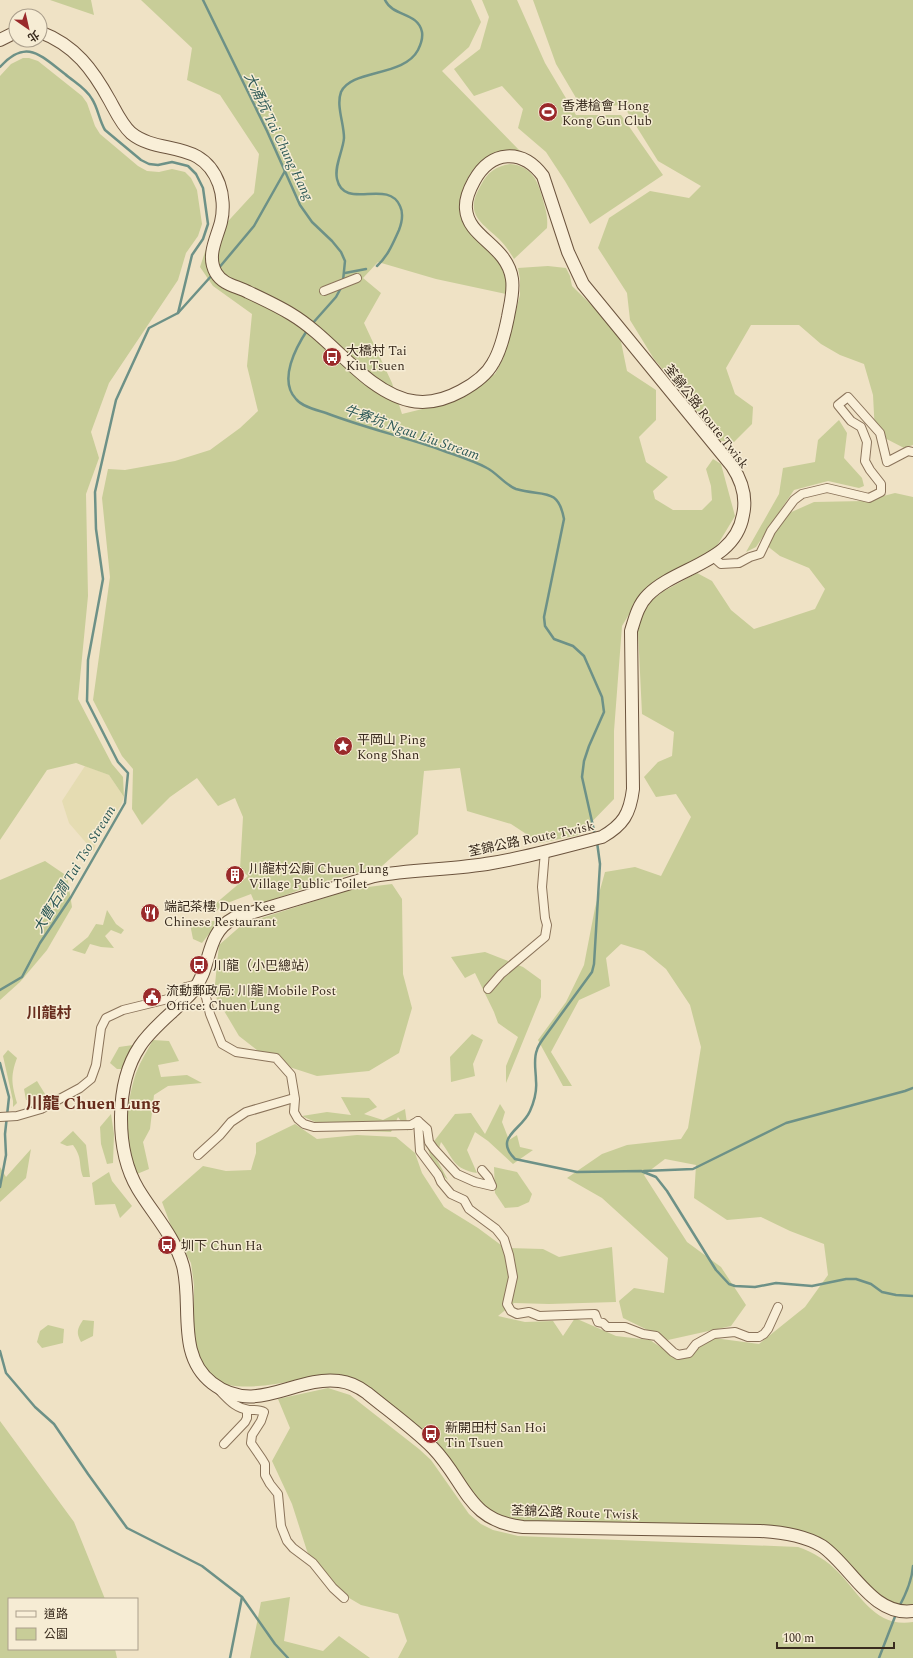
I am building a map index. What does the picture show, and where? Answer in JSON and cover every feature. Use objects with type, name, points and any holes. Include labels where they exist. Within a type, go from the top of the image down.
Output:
[{"type":"main road","name":"荃錦公路 Route Twisk","points":[[48,36],[66,45],[85,62],[102,86],[121,121],[133,134],[145,141],[186,151],[202,160],[211,169],[218,181],[223,204],[221,220],[212,249],[212,262],[216,272],[221,278],[228,284],[245,290],[290,313],[316,333],[370,381],[391,395],[410,401],[423,403],[440,401],[453,396],[476,382],[486,373],[494,362],[506,326],[512,285],[511,272],[506,261],[498,250],[475,229],[468,219],[466,208],[467,195],[477,175],[490,163],[500,158],[510,156],[528,161],[536,167],[543,176],[568,252],[584,284],[719,450],[738,476],[745,499],[741,525],[732,541],[712,557],[660,586],[648,595],[640,604],[635,615],[631,631],[633,763],[631,801],[629,811],[614,830],[602,837],[509,860],[476,866],[380,875],[238,916],[225,924],[218,931],[214,939],[207,965],[198,984],[188,996],[148,1035],[135,1054],[127,1073],[123,1088],[122,1126],[125,1155],[132,1177],[140,1192],[173,1241],[183,1264],[186,1281],[188,1329],[191,1352],[200,1370],[214,1384],[233,1394],[252,1396],[273,1393],[322,1381],[336,1380],[346,1382],[367,1393],[425,1441],[442,1459],[471,1502],[483,1513],[495,1520],[509,1525],[523,1527],[760,1531],[797,1536],[812,1541],[828,1551],[872,1596],[902,1611]]},
{"type":"street","points":[[324,291],[357,278]]},
{"type":"street","points":[[712,557],[721,564],[727,564],[739,563],[760,554],[771,531],[794,500],[802,494],[827,488],[869,498],[881,492],[881,484],[865,461],[866,442],[861,427],[851,421],[838,405],[848,397],[880,433],[887,462],[908,451],[913,452]]},
{"type":"street","points":[[488,989],[501,974],[545,937],[547,925],[542,887],[545,851]]},
{"type":"street","points":[[0,1117],[17,1116],[41,1109],[80,1088],[91,1080],[96,1065],[101,1028],[106,1018],[123,1010],[172,998],[186,987],[198,984],[206,996],[210,1014],[222,1044],[236,1052],[276,1058],[291,1075],[294,1112],[298,1119],[304,1124],[314,1127],[411,1125],[418,1121]]},
{"type":"street","points":[[198,1154],[220,1135],[231,1122],[246,1112],[294,1098]]},
{"type":"street","points":[[418,1121],[427,1129],[429,1142],[434,1149],[457,1174],[475,1182],[492,1186],[488,1177],[482,1170]]},
{"type":"street","points":[[418,1121],[420,1151],[438,1175],[441,1182],[451,1194],[464,1200],[469,1209],[496,1229],[504,1239],[508,1248],[513,1277],[507,1304],[511,1311],[517,1314],[529,1312],[539,1316],[595,1314],[598,1322],[603,1323],[607,1327],[624,1327],[643,1334],[656,1336],[678,1355],[689,1353],[696,1344],[714,1334],[735,1332],[748,1337],[759,1337],[768,1329],[778,1307]]},
{"type":"street","points":[[214,1384],[234,1405],[241,1409],[259,1409],[264,1412],[261,1421],[252,1435],[251,1443],[262,1459],[265,1475],[278,1494],[282,1526],[287,1541],[293,1548],[313,1564],[333,1588],[344,1598]]},
{"type":"street","points":[[224,1444],[245,1422],[247,1418],[247,1410]]},
{"type":"shaded area","points":[[85,766],[109,775],[124,797],[121,805],[97,839],[94,852],[69,823],[62,801]]},
{"type":"green space","points":[[50,0],[91,0],[94,15]]},
{"type":"green space","points":[[141,0],[471,0],[481,22],[469,47],[442,71],[520,151],[509,150],[488,156],[473,170],[467,179],[461,199],[463,219],[501,266],[506,280],[506,294],[436,279],[378,262],[363,278],[381,293],[364,323],[392,383],[402,414],[455,401],[495,374],[503,359],[520,295],[518,268],[548,266],[566,268],[570,276],[572,286],[619,332],[627,371],[656,390],[656,420],[639,437],[646,462],[668,477],[653,491],[655,499],[673,510],[702,510],[712,500],[711,486],[706,469],[713,459],[721,464],[735,516],[715,549],[643,591],[622,626],[614,731],[614,799],[579,835],[540,843],[511,824],[467,811],[460,768],[424,771],[418,834],[382,866],[313,885],[256,906],[251,894],[222,905],[215,913],[208,910],[248,876],[240,869],[243,817],[235,798],[218,806],[197,778],[170,797],[142,825],[132,809],[133,769],[122,756],[93,700],[110,577],[102,498],[108,469],[125,470],[175,461],[210,450],[240,428],[258,411],[247,366],[252,314],[213,286],[200,267],[208,243],[254,193],[259,154],[220,95],[187,80],[192,48]]},
{"type":"green space","name":"香港槍會 Hong Kong Gun Club","points":[[482,0],[517,0],[545,63],[576,115],[621,115],[663,175],[590,224],[546,152],[518,128],[523,109],[502,86],[474,96],[454,69],[480,49],[489,17]]},
{"type":"green space","points":[[533,0],[913,0],[913,445],[904,448],[875,433],[873,395],[864,364],[840,355],[821,344],[799,325],[751,325],[726,368],[735,394],[753,407],[752,424],[733,443],[718,440],[691,403],[654,359],[630,320],[627,293],[598,248],[609,218],[650,191],[689,198],[701,186],[658,161],[623,105],[582,108],[556,64]]},
{"type":"green space","points":[[23,58],[38,61],[82,96],[87,103],[95,126],[100,134],[138,166],[147,171],[159,172],[172,169],[185,172],[191,178],[197,190],[202,224],[198,236],[186,253],[178,280],[109,383],[91,432],[99,458],[86,494],[88,596],[78,699],[112,764],[123,777],[124,797],[109,775],[76,763],[47,770],[0,840],[0,76],[11,64]]},
{"type":"green space","points":[[510,164],[518,165],[524,168],[533,176],[541,193],[547,221],[547,228],[514,259],[501,241],[480,222],[474,210],[476,195],[486,177],[496,168]]},
{"type":"green space","points":[[839,420],[847,433],[844,458],[862,478],[864,486],[859,488],[828,481],[794,490],[756,547],[746,552],[779,494],[783,468],[815,462],[818,440]]},
{"type":"green space","points":[[895,493],[913,497],[913,1606],[892,1606],[874,1593],[849,1563],[835,1550],[815,1538],[520,1522],[498,1516],[480,1504],[442,1451],[340,1376],[318,1376],[264,1386],[231,1385],[210,1380],[197,1351],[194,1325],[194,1285],[191,1263],[171,1226],[162,1202],[203,1166],[226,1171],[251,1170],[256,1153],[256,1143],[295,1124],[317,1139],[357,1135],[396,1137],[415,1153],[422,1173],[444,1207],[478,1228],[505,1248],[543,1249],[559,1257],[612,1247],[616,1302],[549,1304],[514,1303],[498,1316],[525,1322],[553,1321],[563,1336],[575,1318],[616,1336],[650,1340],[678,1359],[714,1338],[759,1344],[805,1307],[828,1275],[824,1244],[790,1231],[761,1217],[727,1220],[694,1198],[696,1165],[665,1159],[644,1175],[687,1242],[721,1267],[746,1305],[731,1326],[668,1340],[623,1318],[619,1301],[634,1288],[664,1293],[668,1258],[602,1198],[567,1178],[602,1154],[627,1145],[681,1139],[688,1128],[701,1047],[690,1005],[666,969],[644,951],[621,944],[606,958],[610,986],[579,1000],[551,1052],[572,1086],[563,1086],[538,1040],[566,1002],[584,965],[595,908],[605,872],[635,867],[661,876],[691,817],[676,794],[656,797],[644,777],[658,762],[672,756],[674,732],[642,714],[638,631],[641,617],[646,608],[652,600],[664,591],[697,573],[712,581],[731,610],[754,629],[815,609],[825,589],[809,568],[780,556],[766,545],[787,514],[814,502],[864,501]]},
{"type":"green space","points":[[45,861],[67,876],[72,907],[47,950],[20,982],[0,1000],[0,880]]},
{"type":"green space","points":[[392,884],[402,899],[403,974],[412,1008],[399,1053],[369,1071],[317,1076],[271,1061],[239,1036],[214,994],[219,945],[243,924],[352,889]]},
{"type":"green space","points":[[107,910],[116,924],[124,930],[121,934],[111,930],[105,936],[114,948],[90,944],[85,954],[72,950],[88,937],[96,924],[103,925]]},
{"type":"green space","points":[[196,921],[216,921],[212,930],[202,943],[193,939],[190,924]]},
{"type":"green space","points":[[485,952],[523,967],[541,980],[541,997],[506,1083],[506,1066],[518,1037],[498,1023],[475,973],[465,978],[451,957]]},
{"type":"green space","points":[[472,1034],[483,1040],[473,1064],[475,1076],[451,1082],[450,1057]]},
{"type":"green space","points":[[153,1040],[169,1041],[179,1061],[158,1065],[161,1077],[187,1075],[202,1083],[168,1086],[154,1095],[150,1129],[143,1142],[149,1169],[137,1174],[128,1137],[128,1111],[132,1086],[136,1073]]},
{"type":"green space","points":[[133,1045],[124,1069],[117,1069],[110,1063],[119,1047]]},
{"type":"green space","points":[[8,1050],[17,1058],[13,1070],[12,1080],[17,1103],[13,1107],[3,1056]]},
{"type":"green space","points":[[37,1081],[45,1094],[43,1100],[26,1100],[24,1089]]},
{"type":"green space","points":[[341,1097],[369,1098],[377,1107],[364,1114],[383,1120],[405,1109],[408,1131],[398,1117],[391,1132],[333,1130],[302,1116],[327,1112],[351,1115]]},
{"type":"green space","points":[[500,1104],[505,1112],[502,1122],[509,1140],[517,1135],[520,1147],[533,1150],[513,1164],[488,1141],[475,1132],[467,1150],[477,1173],[458,1166],[441,1142],[436,1158],[448,1180],[435,1169],[428,1149],[455,1114],[471,1113],[485,1134]]},
{"type":"green space","points":[[111,1114],[114,1134],[113,1163],[107,1164],[101,1144],[100,1127]]},
{"type":"green space","points":[[73,1131],[86,1145],[90,1177],[83,1177],[79,1158],[73,1145],[67,1146],[60,1143]]},
{"type":"green space","points":[[31,1149],[26,1178],[0,1202],[0,1167],[6,1177]]},
{"type":"green space","points":[[494,1167],[517,1172],[532,1194],[529,1202],[518,1207],[505,1208],[495,1193]]},
{"type":"green space","points":[[109,1172],[112,1181],[132,1206],[120,1218],[115,1204],[95,1205],[92,1183]]},
{"type":"green space","points":[[83,1320],[94,1321],[93,1336],[81,1342],[78,1336],[78,1331]]},
{"type":"green space","points":[[48,1325],[64,1329],[63,1343],[42,1348],[37,1342],[40,1331]]},
{"type":"green space","points":[[328,1388],[350,1395],[419,1449],[431,1460],[469,1514],[481,1524],[493,1530],[518,1536],[798,1547],[815,1554],[830,1565],[839,1573],[862,1600],[879,1615],[900,1623],[913,1622],[913,1658],[398,1658],[407,1641],[398,1614],[361,1605],[322,1582],[307,1551],[292,1504],[272,1461],[290,1428],[278,1399]]},
{"type":"green space","points":[[0,1421],[74,1522],[105,1598],[8,1598],[8,1650],[115,1650],[117,1658],[0,1658]]},
{"type":"green space","points":[[290,1597],[284,1641],[323,1651],[339,1636],[370,1658],[250,1658],[261,1602]]},
{"type":"waterway","name":"大涌坑 Tai Chung Hang","points":[[203,0],[267,131],[300,205],[312,222],[341,252],[345,261],[343,281]]},
{"type":"waterway","points":[[377,266],[387,254],[399,230],[402,218],[400,206],[394,198],[386,194],[348,193],[341,188],[336,174],[344,138],[339,103],[341,92],[347,85],[355,80],[401,65],[411,59],[418,50],[422,41],[422,32],[416,21],[394,9],[385,0]]},
{"type":"waterway","points":[[0,67],[9,58],[18,53],[25,51],[33,52],[48,61],[80,85],[87,92],[94,103],[105,130],[141,160],[149,164],[158,165],[172,162],[188,166],[196,174],[203,188],[208,224],[203,239],[192,255],[178,313]]},
{"type":"waterway","name":"大曹石澗 Tai Tso Stream","points":[[218,269],[254,226],[285,171]]},
{"type":"waterway","points":[[345,273],[366,269]]},
{"type":"waterway","name":"大曹石澗 Tai Tso Stream","points":[[0,990],[22,977],[40,943],[71,897],[125,803],[128,773],[118,762],[87,701],[88,660],[103,579],[96,529],[95,492],[116,400],[149,328],[178,313],[213,274]]},
{"type":"waterway","name":"牛寮坑 Ngau Liu Stream","points":[[312,324],[336,297],[342,286]]},
{"type":"waterway","name":"牛寮坑 Ngau Liu Stream","points":[[308,329],[294,354],[289,373],[291,391],[299,402],[310,408],[429,446],[482,465],[516,489],[548,495],[553,497],[558,502],[564,519],[544,617],[545,626],[554,639],[573,646],[584,656],[602,697],[604,712],[589,746],[584,761],[582,777],[595,835]]},
{"type":"waterway","name":"牛寮坑 Ngau Liu Stream","points":[[597,842],[600,864],[594,964],[592,972],[538,1047],[535,1057],[536,1093],[526,1118],[508,1139],[507,1145],[509,1151],[515,1159],[577,1172],[641,1171],[656,1177],[667,1191],[716,1270],[729,1284],[735,1286],[755,1287],[776,1283],[812,1286],[846,1279],[856,1279],[871,1284],[882,1292],[913,1296]]},
{"type":"waterway","name":"大曹石澗 Tai Tso Stream","points":[[0,1063],[9,1097],[5,1134],[6,1155],[0,1187]]},
{"type":"waterway","points":[[644,1171],[693,1169],[786,1123],[913,1088]]},
{"type":"waterway","name":"大曹石澗 Tai Tso Stream","points":[[0,1351],[6,1373],[35,1407],[54,1424],[127,1528],[202,1566],[242,1597],[230,1658]]},
{"type":"waterway","points":[[899,1607],[908,1587],[913,1566]]},
{"type":"waterway","points":[[242,1597],[275,1644],[288,1658]]},
{"type":"waterway","points":[[879,1658],[896,1614]]},
{"type":"place","name":"香港槍會 Hong Kong Gun Club","points":[[548,112]]},
{"type":"place","name":"大橋村 Tai Kiu Tsuen","points":[[332,357]]},
{"type":"place","name":"平岡山 Ping Kong Shan","points":[[343,746]]},
{"type":"place","name":"川龍村公廁 Chuen Lung Village Public Toilet","points":[[235,875]]},
{"type":"place","name":"端記茶樓 Duen Kee Chinese Restaurant","points":[[150,913]]},
{"type":"place","name":"川龍（小巴總站）","points":[[199,965]]},
{"type":"place","name":"流動郵政局: 川龍 Mobile Post Office: Chuen Lung","points":[[152,997]]},
{"type":"place","name":"圳下 Chun Ha","points":[[167,1245]]},
{"type":"place","name":"新開田村 San Hoi Tin Tsuen","points":[[431,1434]]},
{"type":"district","name":"川龍村","points":[[49,1013]]},
{"type":"district","name":"川龍 Chuen Lung","points":[[93,1103]]}]
